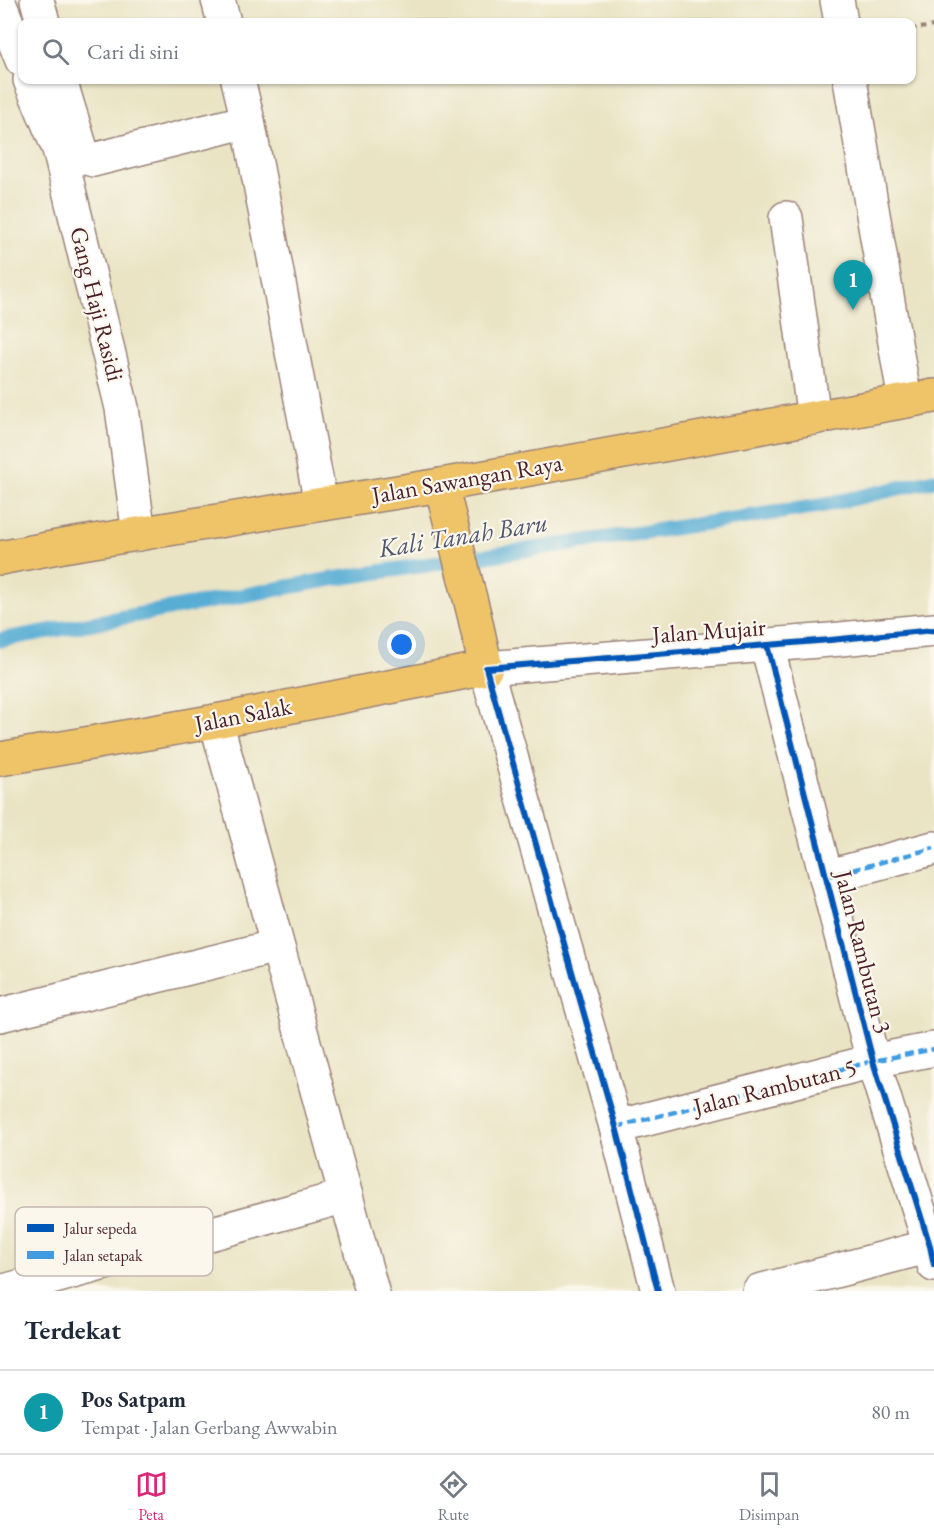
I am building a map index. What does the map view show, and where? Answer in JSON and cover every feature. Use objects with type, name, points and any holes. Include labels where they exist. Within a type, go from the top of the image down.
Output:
[{"type":"highway","name":"Jalan Sawangan Raya","points":[[0,558],[441,485],[920,399]]},
{"type":"highway","points":[[441,485],[486,668]]},
{"type":"highway","name":"Jalan Salak","points":[[0,759],[216,721],[486,668]]},
{"type":"street","points":[[37,0],[43,18]]},
{"type":"street","points":[[218,0],[223,18]]},
{"type":"street","points":[[837,0],[840,18]]},
{"type":"street","points":[[0,5],[18,50]]},
{"type":"street","name":"Gang Haji Rasidi","points":[[32,84],[59,149],[122,408],[139,534]]},
{"type":"street","points":[[61,84],[81,149],[85,158],[93,160],[248,122]]},
{"type":"street","points":[[239,84],[321,504]]},
{"type":"street","points":[[851,84],[920,399]]},
{"type":"street","points":[[786,218],[814,417]]},
{"type":"street","name":"Jalan Mujair","points":[[486,668],[934,630]]},
{"type":"street","name":"Jalan Rambutan 3","points":[[767,645],[873,1061],[933,1252]]},
{"type":"street","points":[[486,668],[616,1127],[658,1291]]},
{"type":"street","points":[[216,721],[372,1291]]},
{"type":"street","points":[[826,877],[934,848]]},
{"type":"street","points":[[0,1015],[277,946]]},
{"type":"street","name":"Jalan Rambutan 5","points":[[616,1127],[873,1061],[934,1049]]},
{"type":"street","points":[[213,1233],[346,1196]]},
{"type":"street","points":[[759,1291],[933,1252]]},
{"type":"street","points":[[4,1291],[58,1276]]},
{"type":"path","points":[[916,28],[934,26]]},
{"type":"waterway","name":"Kali Tanah Baru","points":[[0,640],[332,579],[820,506],[934,480]]},
{"type":"marked path","points":[[826,877],[934,848]]},
{"type":"marked path","points":[[616,1127],[873,1061],[934,1049]]},
{"type":"cycle path","points":[[658,1291],[616,1127],[486,668],[934,630]]},
{"type":"cycle path","points":[[767,645],[873,1061],[934,1265]]},
{"type":"place","name":"Pos Satpam","points":[[853,310]]}]
